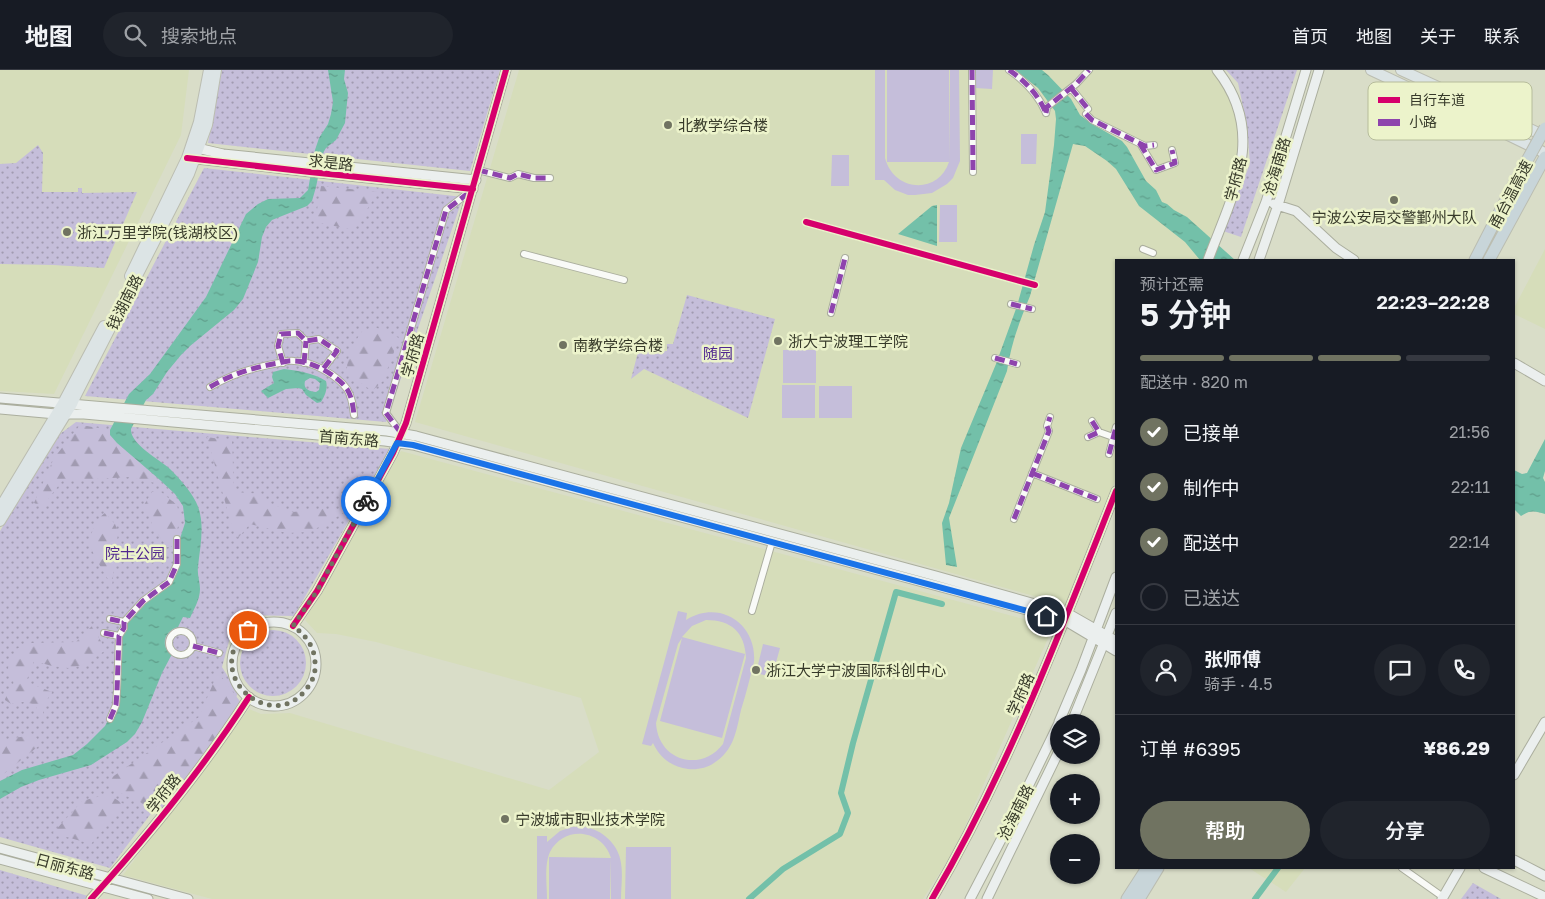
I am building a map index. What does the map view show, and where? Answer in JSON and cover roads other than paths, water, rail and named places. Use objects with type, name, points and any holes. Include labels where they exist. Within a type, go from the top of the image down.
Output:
[{"type":"highway","name":"甬台温高速","points":[[1476,259],[1545,128]]},
{"type":"highway","name":"甬台温高速","points":[[1490,259],[1545,157]]},
{"type":"highway","points":[[1127,899],[1145,869]]},
{"type":"highway","points":[[1139,899],[1157,869]]},
{"type":"main road","name":"钱湖南路","points":[[195,147],[198,122],[209,70]]},
{"type":"main road","name":"钱湖南路","points":[[0,508],[68,404],[122,293],[191,159],[207,125],[216,70]]},
{"type":"main road","name":"学府路","points":[[293,626],[317,591],[406,423],[506,70]]},
{"type":"main road","name":"学府路","points":[[1208,259],[1234,189],[1241,166],[1244,142],[1240,113],[1232,91],[1217,70]]},
{"type":"main road","name":"沧海南路","points":[[1243,259],[1266,202],[1306,70]]},
{"type":"main road","name":"沧海南路","points":[[1258,259],[1278,206],[1319,70]]},
{"type":"main road","points":[[1371,70],[1397,82]]},
{"type":"main road","points":[[1401,70],[1427,82]]},
{"type":"main road","points":[[1532,130],[1545,136]]},
{"type":"main road","points":[[1518,140],[1545,153]]},
{"type":"main road","name":"求是路","points":[[195,147],[223,154],[312,162],[475,184]]},
{"type":"main road","name":"求是路","points":[[191,159],[328,174],[475,184]]},
{"type":"main road","points":[[1266,202],[1296,211],[1336,248],[1352,259]]},
{"type":"main road","points":[[1515,364],[1545,381]]},
{"type":"main road","name":"首南东路","points":[[0,398],[387,431],[416,436],[927,574],[1066,617],[1106,640],[1115,650]]},
{"type":"main road","name":"首南东路","points":[[0,410],[143,419],[413,445],[772,542],[1066,617]]},
{"type":"main road","name":"钱湖南路","points":[[0,521],[61,414]]},
{"type":"main road","name":"学府路","points":[[932,899],[974,823],[1037,690],[1115,494]]},
{"type":"main road","name":"沧海南路","points":[[1063,714],[1115,580]]},
{"type":"main road","points":[[1075,714],[1115,616]]},
{"type":"main road","points":[[278,622],[293,626],[304,634],[312,646],[316,659],[315,673],[310,686],[301,696],[288,703],[275,706],[261,704],[249,698],[238,686],[232,672],[232,656],[238,641],[248,630],[262,623],[278,622]]},
{"type":"main road","name":"首南东路","points":[[1106,640],[1115,641]]},
{"type":"main road","name":"学府路","points":[[91,899],[178,794],[232,724],[249,698]]},
{"type":"main road","points":[[1515,773],[1545,722]]},
{"type":"main road","name":"沧海南路","points":[[970,899],[1050,741]]},
{"type":"main road","name":"沧海南路","points":[[987,899],[1053,764]]},
{"type":"main road","name":"日丽东路","points":[[0,848],[188,899]]},
{"type":"main road","name":"日丽东路","points":[[0,859],[148,899]]},
{"type":"main road","points":[[1515,861],[1545,876]]},
{"type":"main road","points":[[1442,898],[1459,869]]},
{"type":"main road","points":[[1486,869],[1545,897]]},
{"type":"street","points":[[972,70],[973,172]]},
{"type":"street","points":[[1009,70],[1022,79],[1033,91],[1042,102],[1046,113],[1047,107],[1069,90],[1089,70]]},
{"type":"street","points":[[1069,90],[1092,120],[1140,144],[1145,146],[1154,145]]},
{"type":"street","points":[[1140,144],[1156,170],[1174,163],[1172,150]]},
{"type":"street","points":[[478,170],[510,178],[518,174],[534,178],[550,178]]},
{"type":"street","points":[[401,434],[386,413],[446,210],[475,184]]},
{"type":"street","points":[[806,222],[1035,285]]},
{"type":"street","points":[[1143,249],[1153,253]]},
{"type":"street","points":[[524,254],[624,280]]},
{"type":"street","points":[[831,313],[845,258]]},
{"type":"street","points":[[1011,304],[1030,309]]},
{"type":"street","points":[[283,362],[278,346],[281,334],[298,333],[306,341]]},
{"type":"street","points":[[306,341],[319,339],[337,351],[323,369]]},
{"type":"street","points":[[304,363],[306,341]]},
{"type":"street","points":[[995,358],[1015,363]]},
{"type":"street","points":[[210,387],[226,378],[251,369],[294,360],[317,366],[335,377],[347,389],[353,403],[354,415]]},
{"type":"street","points":[[1014,519],[1049,431],[1047,426],[1050,417]]},
{"type":"street","points":[[1092,421],[1098,432]]},
{"type":"street","points":[[1110,454],[1115,431]]},
{"type":"street","points":[[1088,436],[1098,432],[1113,437]]},
{"type":"street","points":[[1032,473],[1097,500]]},
{"type":"street","points":[[110,719],[116,705],[119,636],[124,628],[124,622],[143,601],[169,582],[177,564],[178,539]]},
{"type":"street","points":[[752,611],[772,542]]},
{"type":"street","points":[[110,619],[124,622]]},
{"type":"street","points":[[104,633],[119,636]]},
{"type":"street","points":[[193,646],[219,653]]},
{"type":"street","points":[[1403,869],[1442,898]]},
{"type":"water","points":[[328,70],[345,70],[344,79],[348,93],[345,123],[336,140],[323,153],[312,201],[307,206],[272,220],[266,227],[262,237],[258,262],[243,299],[234,310],[181,355],[153,394],[146,400],[131,429],[132,435],[140,446],[170,469],[184,484],[194,498],[199,510],[202,526],[198,570],[200,589],[195,608],[190,618],[183,617],[178,627],[167,635],[165,639],[166,647],[172,654],[142,722],[135,734],[127,742],[91,765],[39,780],[21,787],[0,799],[0,781],[22,770],[73,755],[105,726],[113,711],[118,645],[129,617],[172,574],[177,548],[185,523],[183,506],[175,494],[117,443],[110,435],[110,430],[129,394],[150,374],[206,297],[246,214],[258,204],[268,199],[300,198],[308,190],[315,150],[319,138],[328,124],[333,102]]},
{"type":"water","points":[[1015,70],[1042,70],[1048,75],[1071,99],[1080,115],[1122,141],[1146,181],[1156,190],[1162,202],[1187,217],[1234,259],[1199,259],[1185,242],[1139,206],[1116,169],[1085,146],[1073,144],[1030,296],[1013,342],[1007,371],[949,518],[957,567],[946,565],[942,523],[949,503],[961,448],[996,364],[1017,306],[1045,212],[1056,119],[1055,111],[1038,88]]},
{"type":"water","points":[[937,205],[937,246],[898,234],[932,206]]},
{"type":"water","points":[[284,369],[311,374],[321,378],[327,384],[325,395],[321,402],[317,403],[306,395],[302,389],[298,388],[286,389],[268,398],[261,391],[274,383],[273,372]],"holes":[[[310,378],[320,383],[319,390],[316,392],[307,389],[305,386],[305,381]]]},
{"type":"water","points":[[1545,439],[1545,471],[1543,478],[1545,482],[1545,514],[1533,512],[1521,516],[1515,510],[1515,470],[1522,474],[1527,473]]},
{"type":"waterway","points":[[749,899],[783,869],[840,834],[848,813],[841,793],[853,743],[896,592],[942,604]]},
{"type":"waterway","points":[[1255,899],[1277,869]]},
{"type":"place","name":"北教学综合楼","points":[[668,125]]},
{"type":"place","name":"宁波公安局交警鄞州大队","points":[[1394,200]]},
{"type":"place","name":"浙江万里学院(钱湖校区)","points":[[67,232]]},
{"type":"place","name":"浙大宁波理工学院","points":[[778,341]]},
{"type":"place","name":"南教学综合楼","points":[[563,345]]},
{"type":"place","name":"浙江大学宁波国际科创中心","points":[[756,670]]},
{"type":"place","name":"宁波城市职业技术学院","points":[[505,819]]},
{"type":"park label","name":"随园","points":[[718,353]]},
{"type":"park label","name":"院士公园","points":[[135,553]]}]
